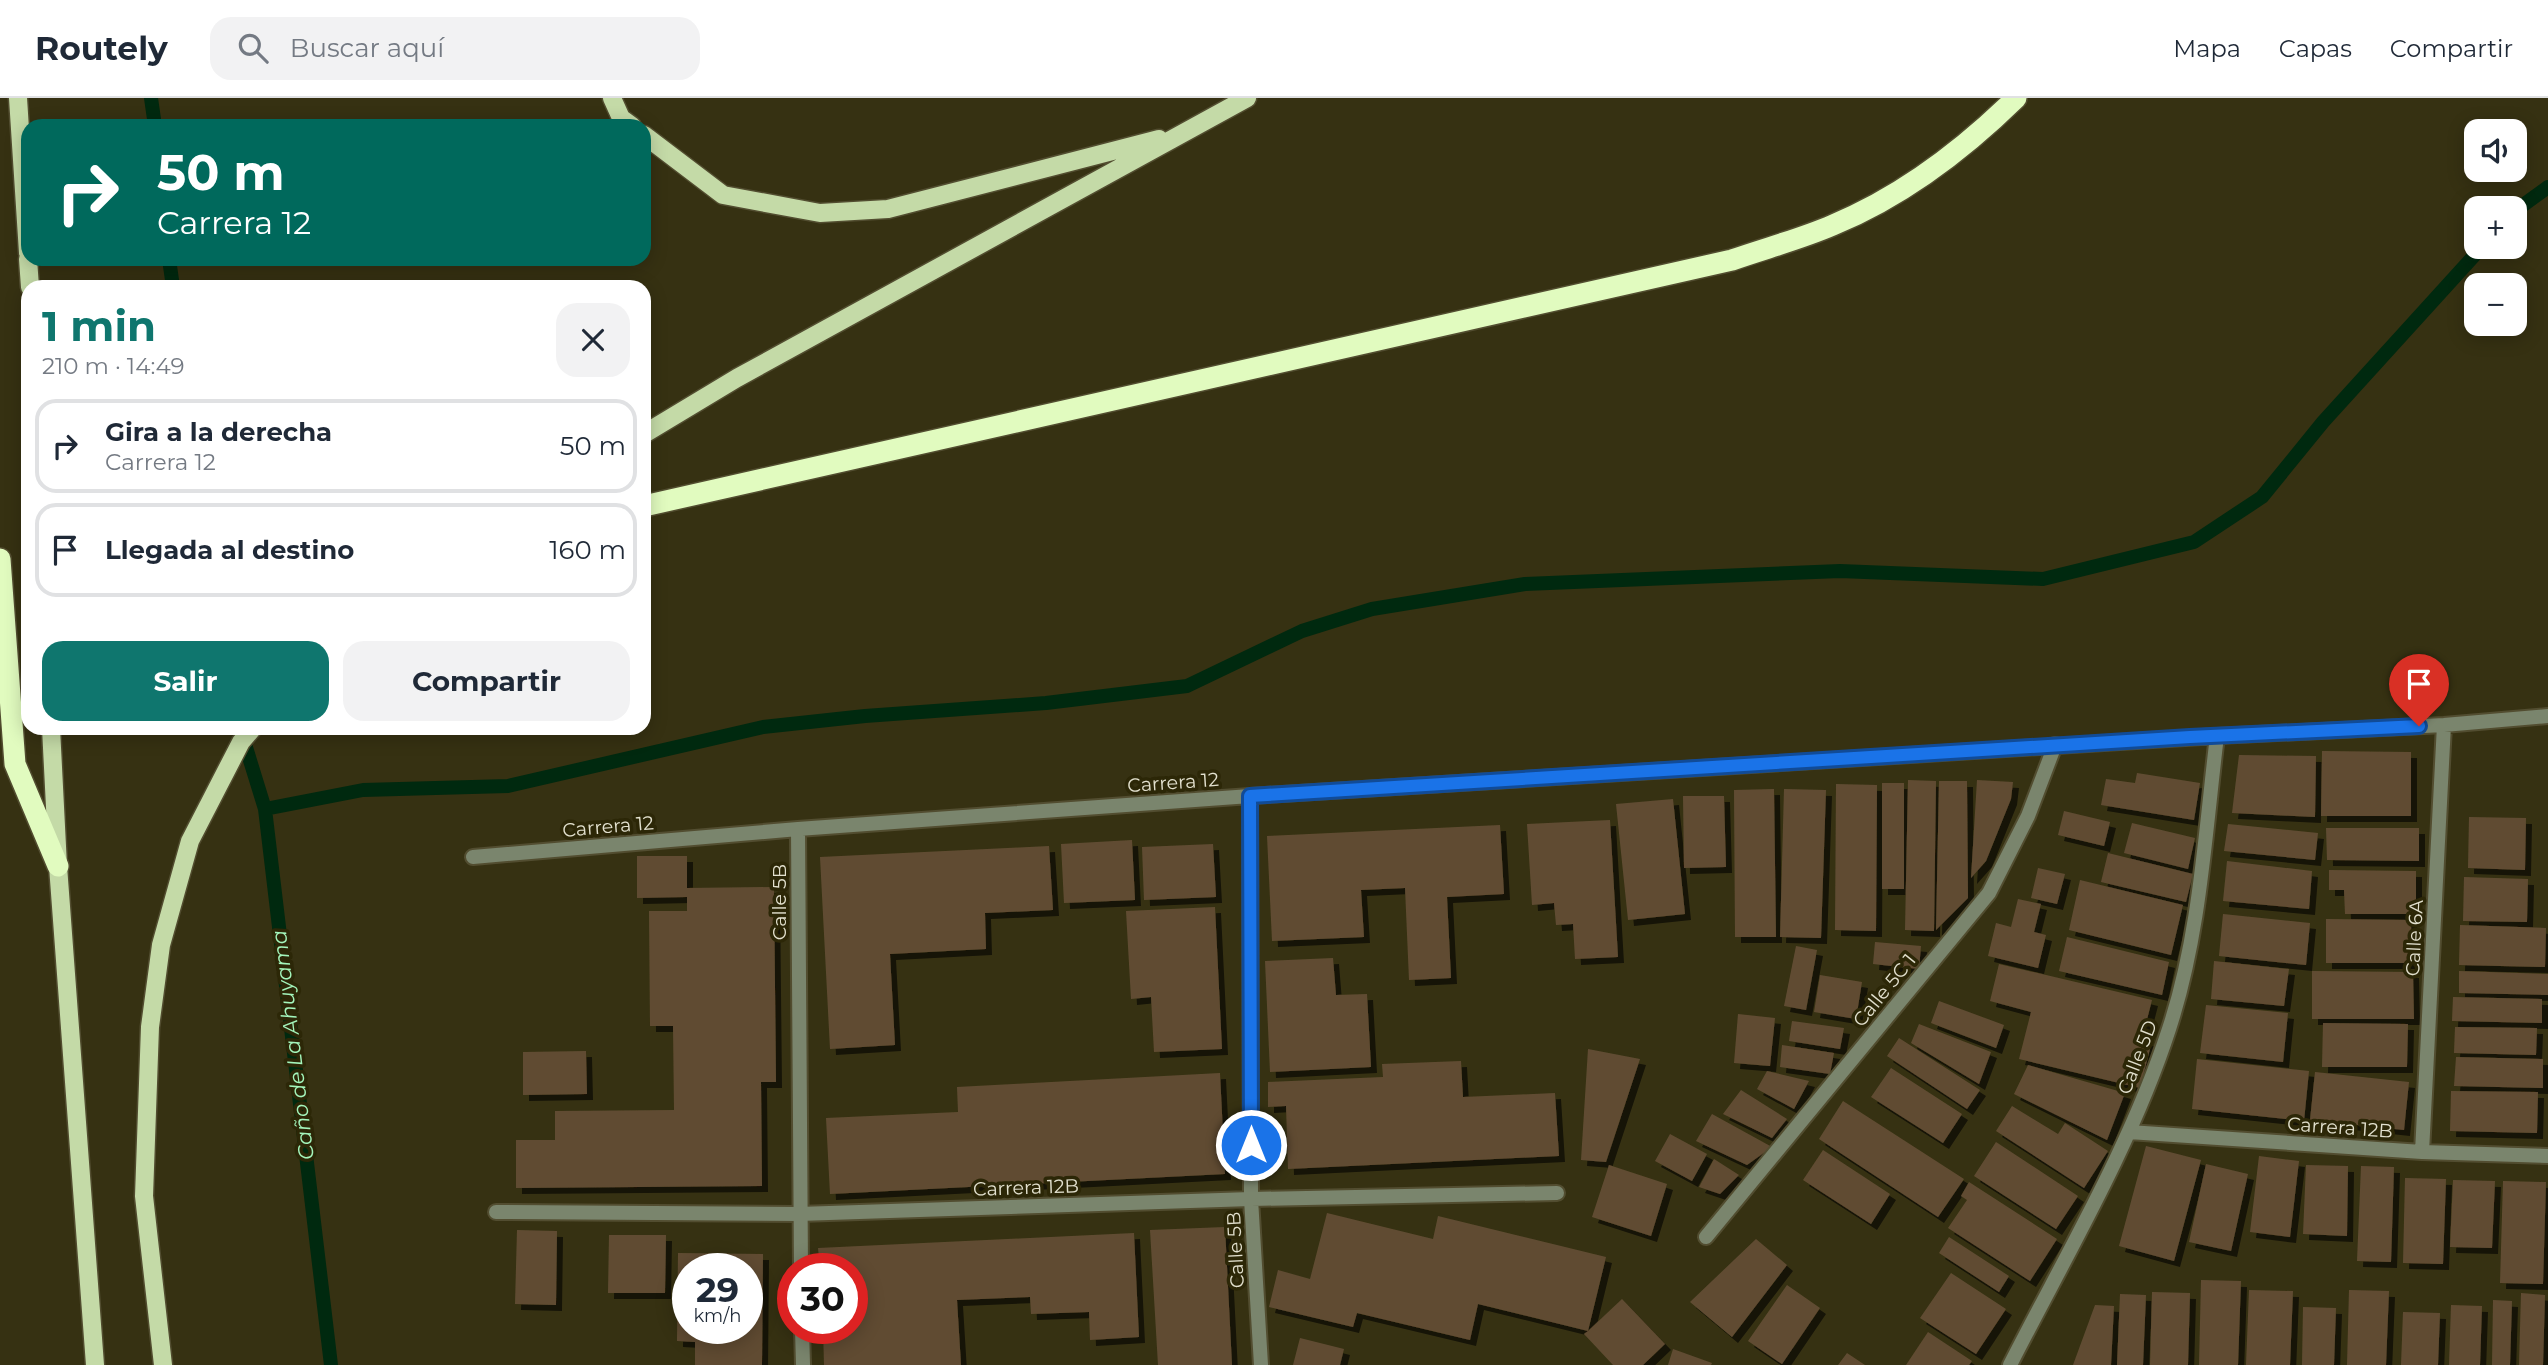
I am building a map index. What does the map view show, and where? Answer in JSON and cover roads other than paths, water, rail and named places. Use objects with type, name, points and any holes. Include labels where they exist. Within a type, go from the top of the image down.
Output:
[{"type":"highway","points":[[651,504],[1732,260],[1833,225],[1881,202],[1932,170],[1980,133],[2016,98]]},
{"type":"highway","points":[[0,559],[15,764],[58,866]]},
{"type":"main road","points":[[18,98],[21,144]]},
{"type":"main road","points":[[611,98],[622,119]]},
{"type":"main road","points":[[651,430],[737,379],[1247,98]]},
{"type":"main road","points":[[651,140],[723,195],[820,213],[888,209],[1184,133]]},
{"type":"main road","points":[[51,735],[58,866],[95,1365]]},
{"type":"main road","points":[[163,1365],[144,1196],[150,1027],[161,945],[190,841],[247,735]]},
{"type":"street","name":"Carrera 12","points":[[473,857],[798,829],[1250,796],[2055,745],[2444,725],[2548,716]]},
{"type":"street","name":"Calle 6A","points":[[2422,1152],[2444,725]]},
{"type":"street","name":"Calle 5D","points":[[2010,1365],[2129,1132],[2170,1028],[2192,936],[2217,736]]},
{"type":"street","name":"Calle 5C 1","points":[[1706,1237],[1989,893],[2028,816],[2055,745]]},
{"type":"street","name":"Calle 5B","points":[[1250,796],[1251,1199],[1261,1365]]},
{"type":"street","name":"Calle 5B","points":[[798,829],[800,1253]]},
{"type":"street","name":"Carrera 12B","points":[[2129,1132],[2422,1152],[2548,1156]]},
{"type":"street","name":"Carrera 12B","points":[[496,1212],[799,1213],[1558,1193]]},
{"type":"street","points":[[802,1344],[803,1365]]},
{"type":"waterway","name":"Caño de La Ahuyama","points":[[151,98],[154,119]]},
{"type":"waterway","points":[[2527,202],[2548,187]]},
{"type":"waterway","points":[[265,809],[363,790],[508,786],[763,727],[865,716],[1046,703],[1187,686],[1302,631],[1372,609],[1525,584],[1840,571],[2043,579],[2194,542],[2262,497],[2323,422],[2471,259]]},
{"type":"waterway","name":"Caño de La Ahuyama","points":[[170,266],[172,280]]},
{"type":"waterway","name":"Caño de La Ahuyama","points":[[242,735],[265,809],[331,1365]]}]
